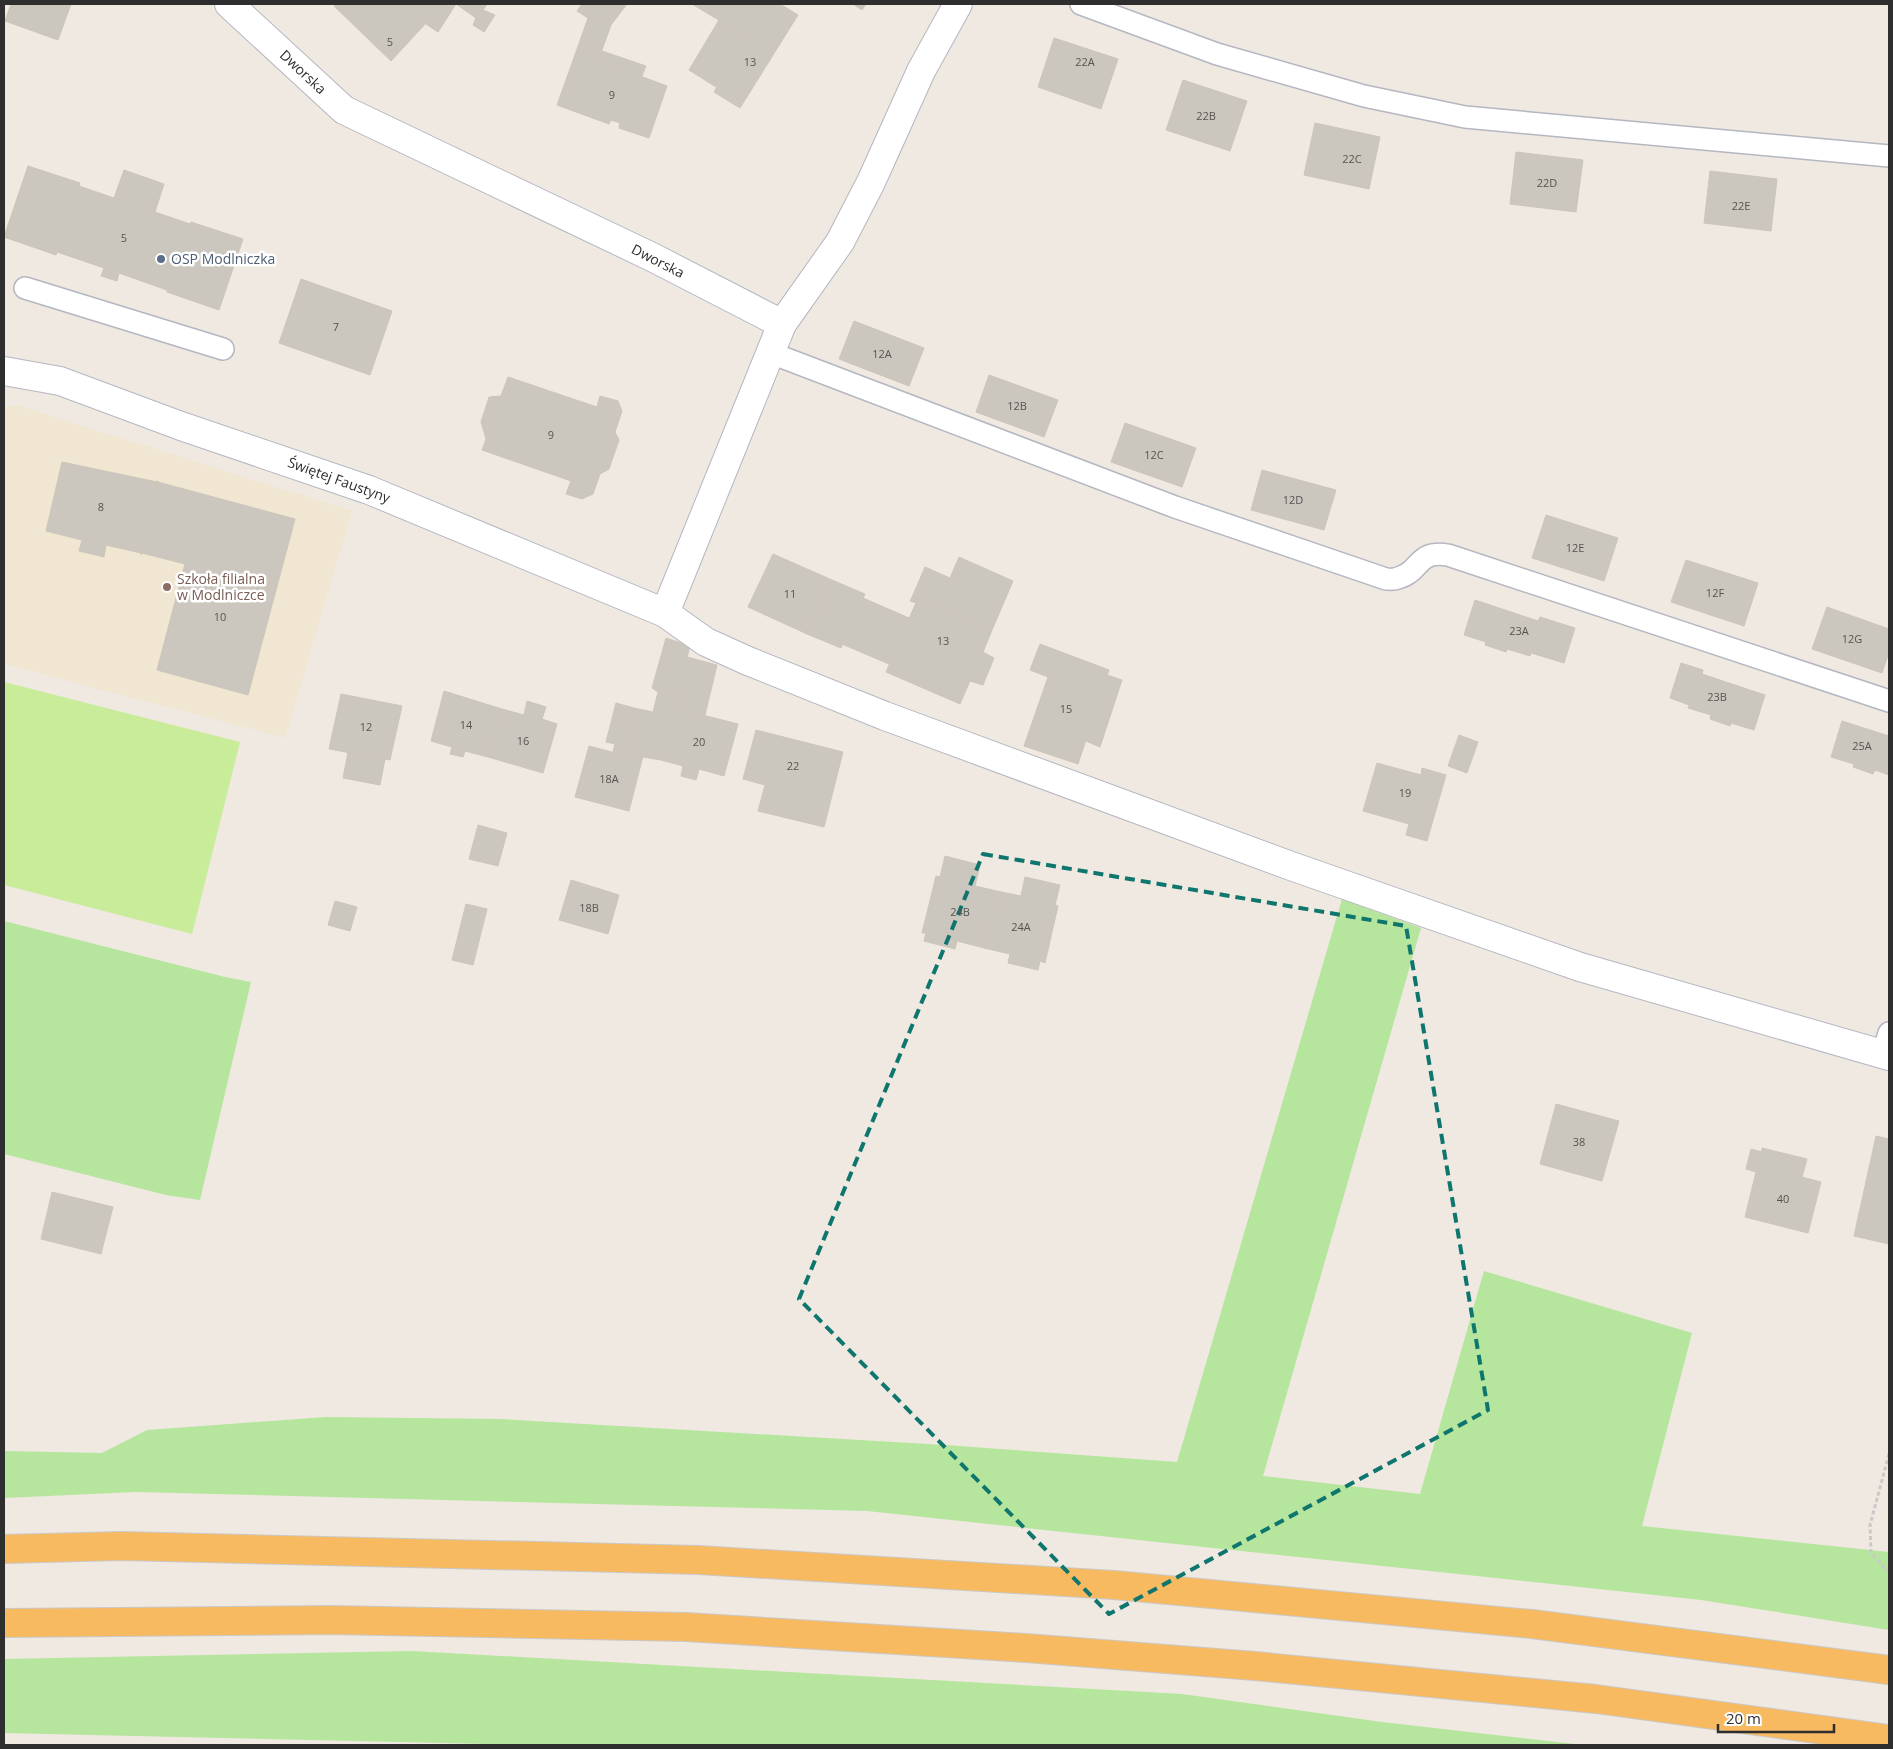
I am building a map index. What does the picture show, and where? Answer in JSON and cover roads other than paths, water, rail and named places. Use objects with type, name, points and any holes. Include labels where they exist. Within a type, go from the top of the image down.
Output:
[{"type":"highway","points":[[4,1549],[122,1546],[699,1560],[1114,1585],[1532,1624],[1889,1670]]},
{"type":"highway","points":[[4,1623],[332,1620],[676,1626],[725,1629],[1026,1648],[1256,1666],[1596,1699],[1889,1739]]},
{"type":"street","name":"Dworska","points":[[229,4],[344,110],[645,254],[782,324]]},
{"type":"street","points":[[666,613],[782,324],[840,242],[871,182],[921,71],[958,4]]},
{"type":"street","name":"Świętej Faustyny","points":[[4,371],[60,381],[182,426],[369,490],[666,613],[706,642],[748,661],[885,716],[1291,866],[1580,967],[1804,1032],[1887,1047]]},
{"type":"lane","points":[[1081,4],[1216,54],[1364,96],[1464,117],[1889,156]]},
{"type":"lane","points":[[25,288],[223,349]]},
{"type":"lane","points":[[771,353],[1174,507],[1386,580],[1398,579],[1407,574],[1426,556],[1436,553],[1448,555],[1889,701]]},
{"type":"place","name":"OSP Modlniczka","points":[[161,259]]},
{"type":"place","name":"Szkoła filialna w Modlniczce","points":[[167,587]]}]
